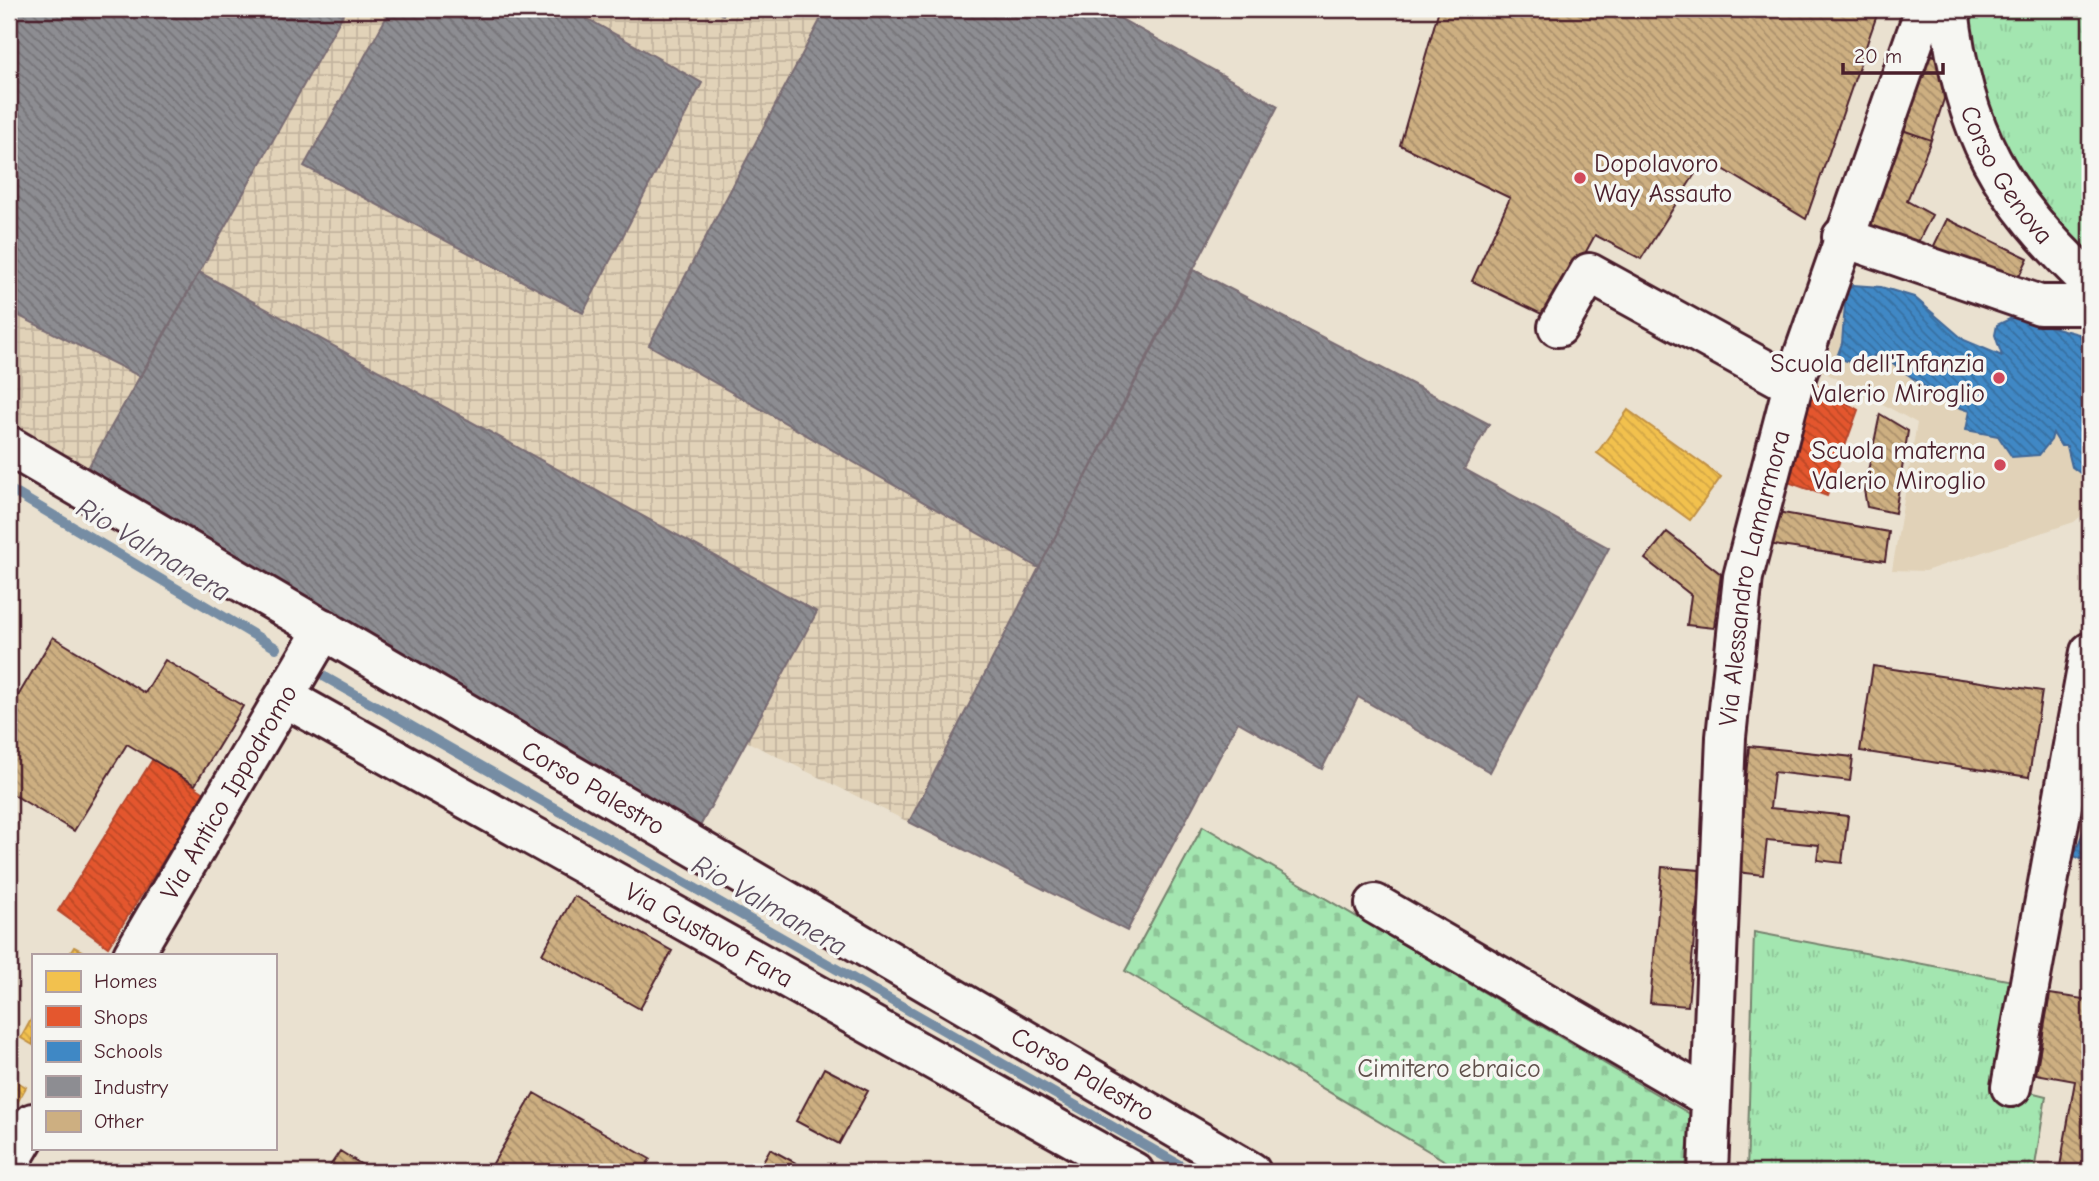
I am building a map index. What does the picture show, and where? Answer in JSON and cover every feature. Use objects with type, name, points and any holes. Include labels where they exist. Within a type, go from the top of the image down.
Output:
[{"type":"street","name":"Via Alessandro Lamarmora","points":[[1709,1172],[1726,737],[1742,590],[1793,385],[1842,237],[1924,9]]},
{"type":"street","name":"Corso Genova","points":[[1949,9],[1953,44],[1968,112],[2001,182],[2048,242],[2090,282]]},
{"type":"street","points":[[1842,237],[2040,305],[2090,304]]},
{"type":"street","points":[[1558,327],[1589,273],[1793,385]]},
{"type":"street","name":"Corso Palestro","points":[[9,446],[316,645],[1251,1172]]},
{"type":"street","name":"Via Antico Ippodromo","points":[[134,954],[316,645]]},
{"type":"street","points":[[2011,1087],[2090,652]]},
{"type":"street","name":"Via Gustavo Fara","points":[[286,698],[1134,1172]]},
{"type":"street","points":[[1375,904],[1711,1100]]},
{"type":"street","points":[[9,1164],[32,1125]]},
{"type":"shaded area","points":[[9,9],[1103,9],[1278,106],[1192,269],[1489,424],[1464,470],[1609,548],[1490,772],[1358,698],[1322,769],[1238,723],[1127,931],[746,741],[699,828],[9,421]]},
{"type":"shaded area","name":"Scuola materna Valerio Miroglio","points":[[1853,285],[1881,287],[1914,297],[1964,340],[2001,356],[1995,335],[1997,325],[2014,317],[2090,337],[2090,508],[2074,522],[1925,571],[1892,570],[1917,423],[1822,371],[1847,300],[1846,292]]},
{"type":"green space","points":[[1969,9],[2090,9],[2090,256],[2016,185],[1979,104]]},
{"type":"green space","name":"Cimitero ebraico","points":[[1203,826],[1690,1114],[1686,1172],[1464,1172],[1125,971]]},
{"type":"green space","points":[[1754,932],[2018,982],[2006,1086],[2046,1096],[2034,1172],[1747,1172]]},
{"type":"building: Homes","points":[[1628,410],[1721,477],[1690,520],[1597,453]]},
{"type":"building: Homes","points":[[74,947],[87,954],[70,954]]},
{"type":"building: Homes","points":[[32,1018],[32,1044],[21,1038]]},
{"type":"building: Homes","points":[[9,1077],[26,1087],[9,1117]]},
{"type":"building: Shops","points":[[1813,383],[1858,410],[1827,496],[1782,480]]},
{"type":"building: Shops","points":[[153,759],[206,794],[108,947],[58,911]]},
{"type":"building: Schools","name":"Scuola dell'Infanzia Valerio Miroglio","points":[[1853,285],[1881,287],[1914,297],[1964,340],[2002,356],[1995,335],[1997,325],[2014,317],[2090,337],[2090,470],[2080,473],[2072,467],[2067,446],[2061,446],[2053,433],[2039,455],[2012,457],[1998,436],[1966,430],[1970,411],[1946,403],[1890,361],[1874,355],[1868,370],[1837,357],[1842,343],[1846,292]]},
{"type":"building: Schools","points":[[2090,814],[2090,863],[2074,856]]},
{"type":"building: Industry","points":[[9,9],[346,9],[141,377],[9,311]]},
{"type":"building: Industry","points":[[391,9],[570,9],[702,83],[583,313],[304,166]]},
{"type":"building: Industry","points":[[711,9],[726,9],[723,15]]},
{"type":"building: Industry","points":[[826,9],[1103,9],[1278,106],[1039,568],[649,345]]},
{"type":"building: Industry","points":[[1192,269],[1489,424],[1464,469],[1609,548],[1490,772],[1358,697],[1322,769],[1238,722],[1127,931],[909,822]]},
{"type":"building: Industry","points":[[199,272],[817,612],[699,828],[88,468]]},
{"type":"building: Other","name":"Dopolavoro Way Assauto","points":[[1439,9],[1879,9],[1806,219],[1705,158],[1641,259],[1595,235],[1550,318],[1472,281],[1510,198],[1400,145]]},
{"type":"building: Other","points":[[1920,49],[1939,58],[1944,99],[1931,140],[1891,126]]},
{"type":"building: Other","points":[[1891,126],[1931,140],[1907,201],[1932,215],[1913,252],[1856,227]]},
{"type":"building: Other","points":[[1947,219],[2028,258],[2012,291],[1928,258]]},
{"type":"building: Other","points":[[1880,414],[1908,431],[1895,513],[1867,507],[1864,490]]},
{"type":"building: Other","points":[[1772,511],[1889,532],[1885,561],[1767,544]]},
{"type":"building: Other","points":[[1667,532],[1721,574],[1714,628],[1687,625],[1691,595],[1645,559]]},
{"type":"building: Other","points":[[53,637],[145,693],[165,660],[243,706],[195,785],[127,744],[74,831],[9,792],[9,711]]},
{"type":"building: Other","points":[[1873,666],[2042,691],[2029,777],[1860,751]]},
{"type":"building: Other","points":[[1749,746],[1853,757],[1850,781],[1774,772],[1770,808],[1848,816],[1842,863],[1817,860],[1819,845],[1767,840],[1763,875],[1736,872]]},
{"type":"building: Other","points":[[1662,867],[1700,870],[1688,1006],[1650,1003]]},
{"type":"building: Other","points":[[574,896],[672,951],[640,1009],[542,954]]},
{"type":"building: Other","points":[[2050,994],[2090,1000],[2090,1172],[2059,1172],[2075,1081],[2036,1074]]},
{"type":"building: Other","points":[[824,1068],[868,1091],[839,1144],[796,1121]]},
{"type":"building: Other","points":[[534,1093],[650,1159],[642,1172],[488,1172]]},
{"type":"building: Other","points":[[770,1149],[812,1172],[757,1172]]},
{"type":"building: Other","points":[[340,1151],[367,1168],[364,1172],[326,1172]]},
{"type":"waterway","name":"Rio Valmanera","points":[[9,489],[276,648]]},
{"type":"waterway","name":"Rio Valmanera","points":[[325,677],[1192,1172]]},
{"type":"place","name":"Dopolavoro Way Assauto","points":[[1580,178]]},
{"type":"place","name":"Scuola dell'Infanzia Valerio Miroglio","points":[[1999,378]]},
{"type":"place","name":"Scuola materna Valerio Miroglio","points":[[2000,465]]}]
